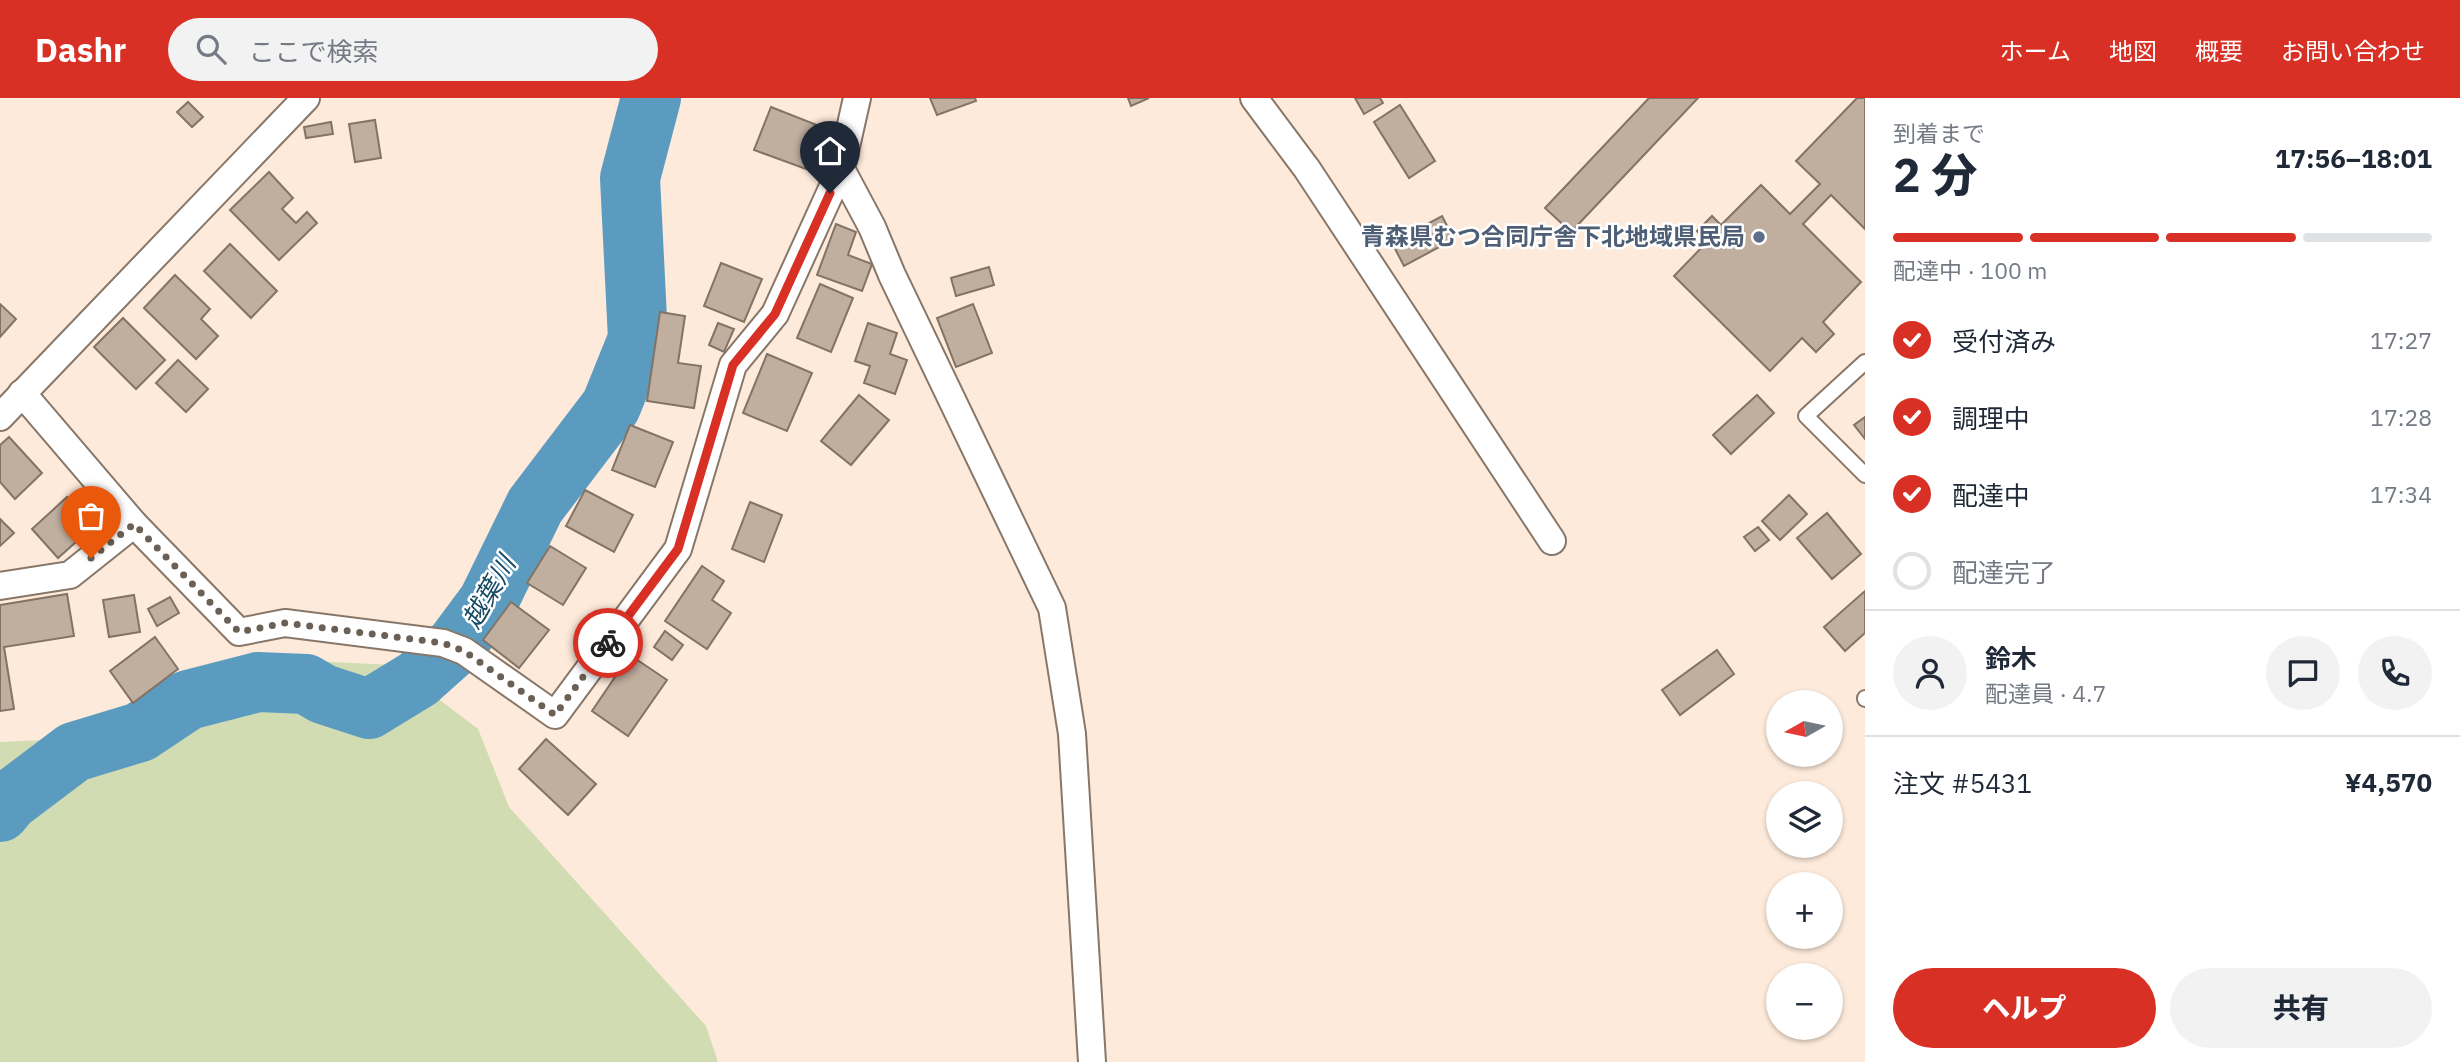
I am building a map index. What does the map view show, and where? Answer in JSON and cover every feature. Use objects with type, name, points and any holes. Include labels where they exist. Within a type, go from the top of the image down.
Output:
[{"type":"street","points":[[0,417],[306,98]]},
{"type":"street","points":[[22,393],[134,524],[239,632],[285,623],[443,643],[464,651],[555,715],[678,549],[733,365],[775,314],[841,169],[857,98]]},
{"type":"street","points":[[1254,98],[1307,169],[1552,541]]},
{"type":"street","points":[[841,169],[872,228],[1052,608],[1072,734],[1092,1062]]},
{"type":"street","points":[[0,586],[70,575],[134,524]]},
{"type":"lane","points":[[1865,362],[1807,416],[1865,475]]},
{"type":"green space","points":[[289,660],[394,665],[478,729],[509,807],[706,1026],[718,1062],[0,1062],[0,742],[180,734],[246,707]]},
{"type":"building","points":[[930,98],[975,98],[976,101],[937,115]]},
{"type":"building","points":[[1128,98],[1149,98],[1131,106]]},
{"type":"building","points":[[1355,98],[1380,98],[1383,103],[1364,114]]},
{"type":"building","points":[[1649,98],[1698,98],[1571,232],[1545,208]]},
{"type":"building","name":"青森県むつ合同庁舎下北地域県民局","points":[[1857,98],[1865,98],[1865,229],[1831,195],[1803,224],[1861,282],[1823,322],[1834,334],[1816,352],[1802,338],[1770,371],[1674,276],[1707,242],[1697,231],[1712,216],[1721,225],[1761,185],[1790,214],[1820,184],[1796,161]]},
{"type":"building","points":[[188,102],[203,117],[192,127],[177,112]]},
{"type":"building","points":[[1400,105],[1435,161],[1409,178],[1374,122]]},
{"type":"building","points":[[771,107],[822,127],[806,169],[754,150]]},
{"type":"building","points":[[375,120],[381,158],[355,162],[349,124]]},
{"type":"building","points":[[331,122],[333,134],[306,138],[304,127]]},
{"type":"building","points":[[269,172],[293,198],[282,209],[296,223],[307,212],[317,223],[279,260],[230,210]]},
{"type":"building","points":[[1442,216],[1454,239],[1404,266],[1392,243]]},
{"type":"building","points":[[836,224],[856,232],[848,255],[872,264],[862,291],[817,275]]},
{"type":"building","points":[[230,244],[277,291],[251,318],[204,271]]},
{"type":"building","points":[[721,263],[762,279],[744,322],[704,306]]},
{"type":"building","points":[[989,267],[994,285],[956,296],[951,278]]},
{"type":"building","points":[[175,275],[210,309],[201,319],[218,336],[196,359],[144,308]]},
{"type":"building","points":[[820,284],[853,298],[831,352],[797,338]]},
{"type":"building","points":[[0,304],[16,319],[0,337]]},
{"type":"building","points":[[973,304],[992,353],[956,367],[937,318]]},
{"type":"building","points":[[660,312],[685,316],[678,363],[701,366],[694,408],[647,401]]},
{"type":"building","points":[[123,318],[165,360],[136,389],[94,347]]},
{"type":"building","points":[[718,323],[734,329],[724,352],[709,345]]},
{"type":"building","points":[[868,323],[897,333],[890,354],[907,360],[895,394],[864,383],[870,366],[855,361]]},
{"type":"building","points":[[767,354],[812,373],[787,431],[743,413]]},
{"type":"building","points":[[178,360],[208,389],[186,412],[156,383]]},
{"type":"building","points":[[859,395],[889,420],[851,465],[821,441]]},
{"type":"building","points":[[1757,395],[1774,413],[1731,454],[1713,435]]},
{"type":"building","points":[[1865,417],[1865,439],[1854,425]]},
{"type":"building","points":[[630,425],[673,442],[655,487],[612,470]]},
{"type":"building","points":[[9,437],[42,473],[15,499],[0,482],[0,445]]},
{"type":"building","points":[[585,490],[633,515],[614,552],[566,526]]},
{"type":"building","points":[[1789,495],[1807,514],[1780,540],[1762,521]]},
{"type":"building","points":[[67,497],[94,526],[58,558],[32,529]]},
{"type":"building","points":[[750,502],[782,515],[764,562],[732,549]]},
{"type":"building","points":[[1827,513],[1861,554],[1832,579],[1797,538]]},
{"type":"building","points":[[0,519],[14,533],[0,546]]},
{"type":"building","points":[[1758,527],[1769,540],[1755,551],[1744,537]]},
{"type":"building","points":[[550,546],[586,568],[563,605],[527,583]]},
{"type":"building","points":[[702,566],[724,581],[712,600],[731,613],[707,649],[665,621]]},
{"type":"building","points":[[1865,591],[1865,633],[1845,651],[1824,627]]},
{"type":"building","points":[[67,594],[74,636],[4,647],[14,709],[0,711],[0,605]]},
{"type":"building","points":[[134,595],[140,632],[109,637],[103,600]]},
{"type":"building","points":[[170,597],[179,613],[157,626],[148,609]]},
{"type":"building","points":[[511,602],[549,630],[519,668],[483,640]]},
{"type":"building","points":[[665,631],[683,645],[672,660],[654,647]]},
{"type":"building","points":[[155,637],[178,669],[133,703],[110,671]]},
{"type":"building","points":[[1717,650],[1734,674],[1680,715],[1662,690]]},
{"type":"building","points":[[630,655],[667,680],[628,736],[592,711]]},
{"type":"building","points":[[546,739],[596,784],[568,815],[519,769]]},
{"type":"waterway","name":"越葉川","points":[[0,812],[9,801],[74,752],[140,732],[188,700],[258,682],[306,684],[323,694],[369,709],[418,679],[456,645],[488,602],[535,506],[611,406],[638,339],[630,178],[651,98]]},
{"type":"way so far","points":[[91,558],[134,524],[239,632],[285,623],[443,643],[464,651],[555,715],[608,643]]},
{"type":"place","name":"青森県むつ合同庁舎下北地域県民局","points":[[1759,237]]},
{"type":"route","points":[[608,643],[678,549],[733,365],[775,314],[830,193]]}]
